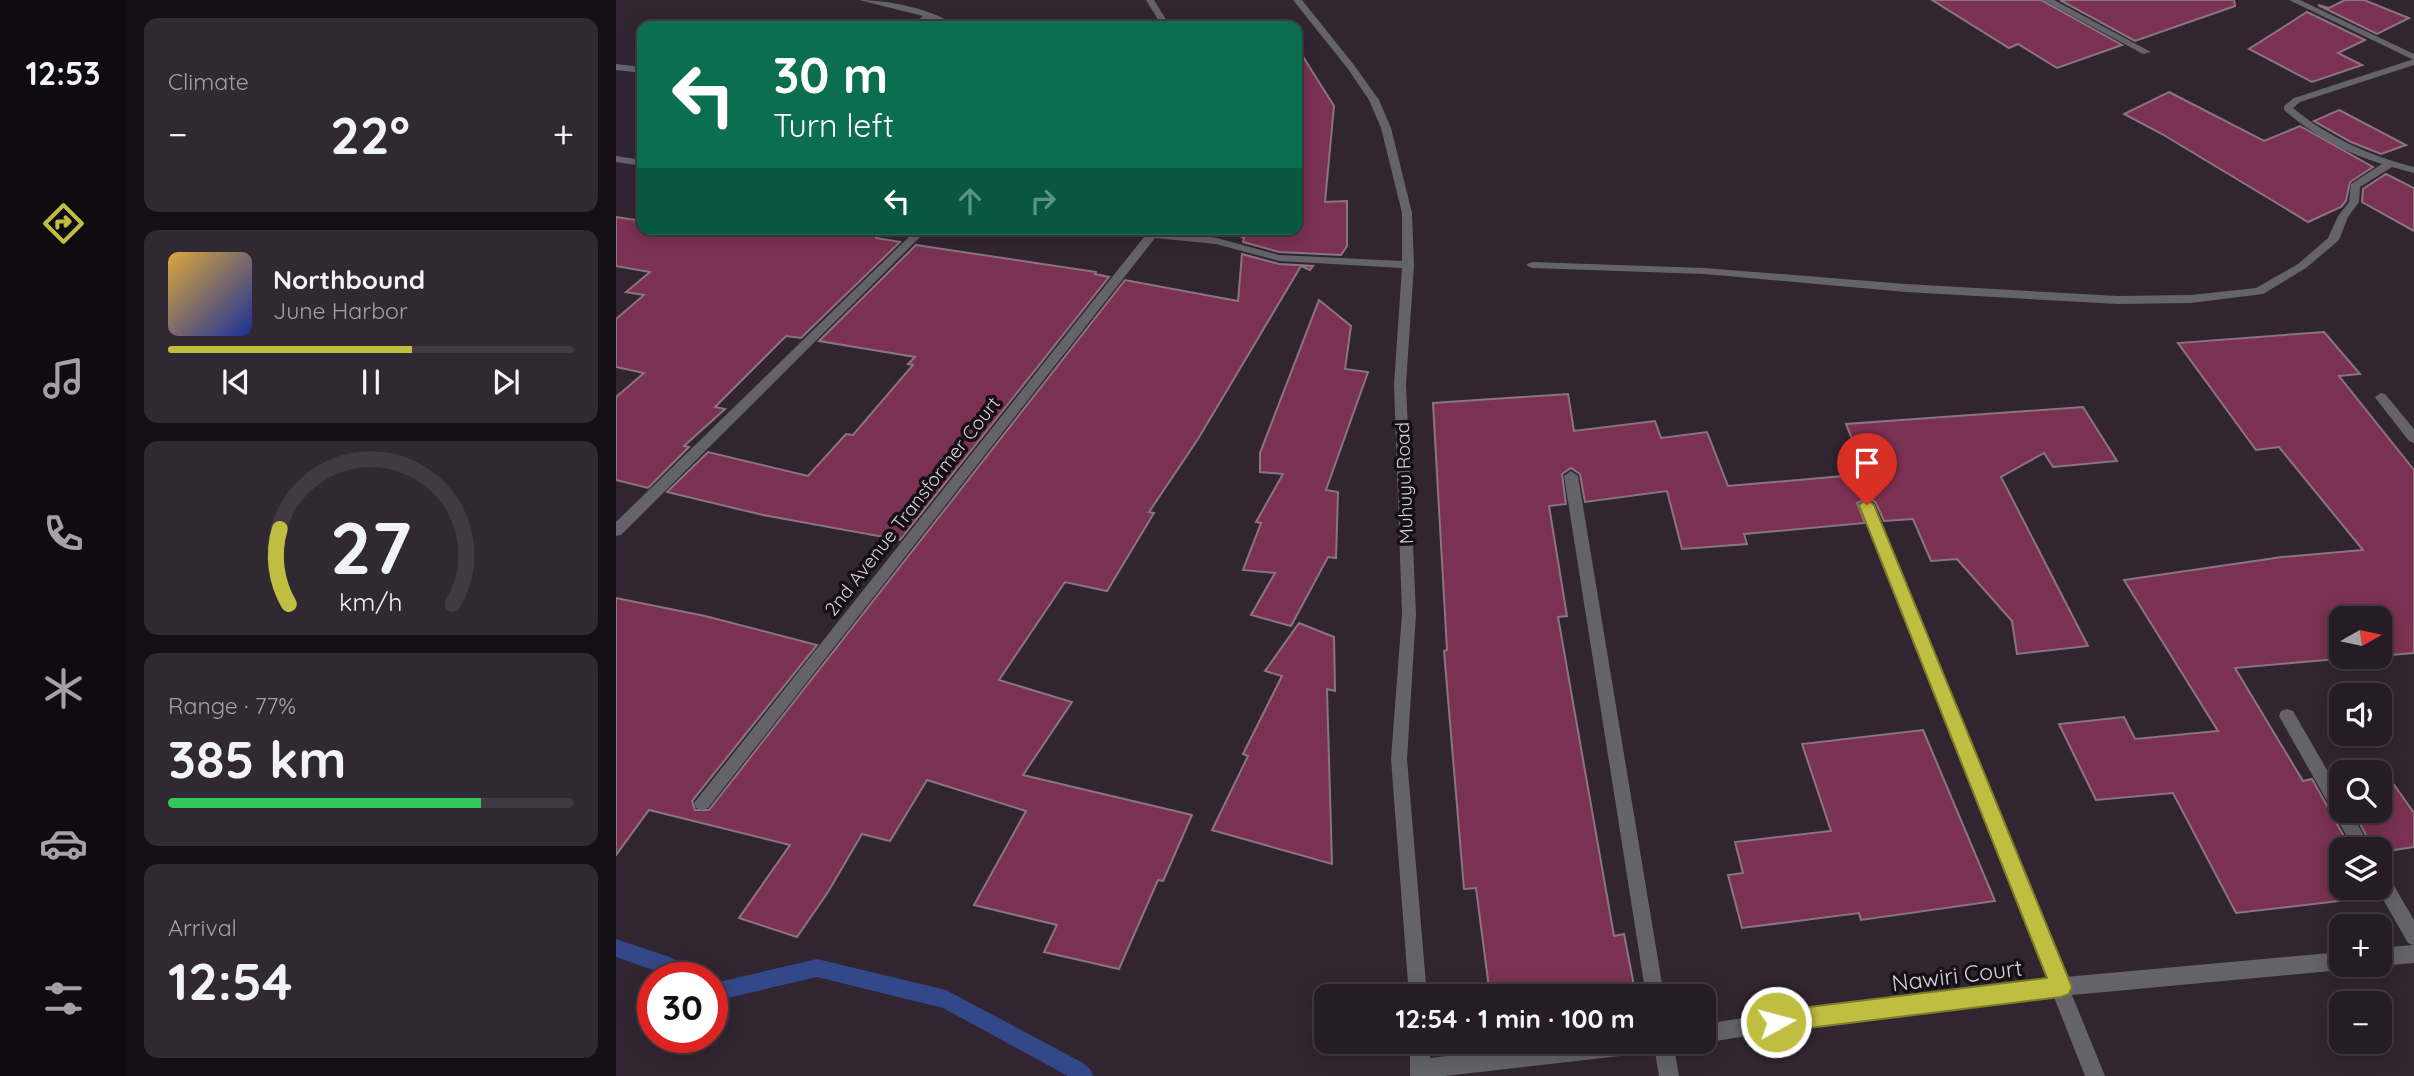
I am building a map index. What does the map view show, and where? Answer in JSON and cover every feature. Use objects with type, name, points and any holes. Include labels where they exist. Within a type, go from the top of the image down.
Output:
[{"type":"street","points":[[863,0],[930,15],[941,21]]},
{"type":"street","points":[[1150,0],[1163,21]]},
{"type":"street","name":"Muhuyu Road","points":[[1297,0],[1374,100],[1386,128],[1408,213],[1408,265],[1400,384],[1409,614],[1399,759],[1417,984]]},
{"type":"street","points":[[2047,0],[2146,52]]},
{"type":"street","points":[[2293,0],[2414,59]]},
{"type":"street","points":[[922,21],[930,15]]},
{"type":"street","points":[[2414,59],[2297,100],[2287,108],[2299,120],[2362,153],[2414,170]]},
{"type":"street","points":[[616,67],[637,69]]},
{"type":"street","points":[[618,161],[637,163]]},
{"type":"street","points":[[1532,265],[1704,271],[1906,288],[2118,300],[2205,298],[2259,291],[2302,265],[2333,240],[2343,216],[2354,202],[2355,187],[2390,164]]},
{"type":"street","points":[[616,531],[917,235]]},
{"type":"street","name":"2nd Avenue Transformer Court","points":[[702,803],[1151,235]]},
{"type":"street","points":[[1218,235],[1279,258],[1408,265]]},
{"type":"street","points":[[2381,397],[2414,439]]},
{"type":"street","points":[[1571,476],[1653,984]]},
{"type":"street","points":[[1867,505],[2095,1076]]},
{"type":"street","points":[[2287,716],[2356,837]]},
{"type":"street","points":[[2392,899],[2414,937]]},
{"type":"street","points":[[2392,956],[2414,954]]},
{"type":"street","name":"Nawiri Court","points":[[1716,1032],[1776,1022],[2061,987],[2329,962]]},
{"type":"street","points":[[1420,1054],[1421,1072],[1562,1054]]},
{"type":"street","points":[[1665,1054],[1669,1076]]},
{"type":"building","points":[[1932,0],[2041,0],[2122,45],[2057,68],[2018,44],[2009,48]]},
{"type":"building","points":[[2060,0],[2234,0],[2235,6],[2135,41]]},
{"type":"building","points":[[2345,0],[2364,0],[2409,18],[2377,34],[2318,5],[2329,8]]},
{"type":"building","points":[[2307,12],[2365,40],[2338,53],[2362,65],[2312,82],[2249,49]]},
{"type":"building","points":[[1302,55],[1334,106],[1325,202],[1347,201],[1347,246],[1341,255],[1279,252],[1243,242],[1244,238],[1238,235],[1302,235]]},
{"type":"building","points":[[2169,92],[2264,141],[2300,126],[2373,167],[2350,182],[2346,201],[2341,207],[2308,222],[2124,114]]},
{"type":"building","points":[[2339,110],[2406,145],[2381,154],[2351,142],[2314,121]]},
{"type":"building","points":[[2386,174],[2414,188],[2414,231],[2362,202],[2363,189]]},
{"type":"building","points":[[616,217],[637,220],[637,235],[877,235],[876,238],[900,242],[801,338],[786,336],[715,407],[725,409],[684,446],[689,447],[648,488],[616,480],[616,397],[644,373],[616,367],[616,319],[644,295],[626,292],[650,272],[616,266]]},
{"type":"building","points":[[916,245],[1096,272],[1095,274],[1109,277],[900,540],[763,515],[667,492],[708,452],[808,476],[846,434],[853,435],[913,365],[908,364],[915,357],[819,341]]},
{"type":"building","points":[[1242,254],[1279,264],[1313,266],[1310,270],[1301,266],[1198,439],[1149,512],[1154,513],[1107,591],[1065,582],[999,680],[1072,702],[1023,775],[1192,815],[1163,881],[1158,880],[1119,969],[1044,952],[1057,925],[974,905],[1026,811],[927,780],[890,841],[862,834],[828,892],[797,937],[739,918],[790,845],[649,810],[616,855],[616,598],[705,616],[817,645],[692,801],[695,810],[709,810],[1125,280],[1238,301]]},
{"type":"building","points":[[1319,300],[1351,326],[1345,369],[1368,372],[1326,490],[1338,492],[1336,558],[1328,557],[1291,626],[1251,615],[1275,573],[1243,570],[1261,523],[1256,522],[1283,474],[1260,472],[1260,453]]},
{"type":"building","points":[[2324,332],[2360,374],[2339,376],[2414,470],[2414,653],[2392,655],[2392,606],[2329,606],[2329,660],[2235,668],[2303,781],[2312,779],[2329,810],[2329,823],[2337,823],[2344,837],[2329,837],[2329,900],[2347,900],[2236,913],[2173,793],[2096,800],[2059,724],[2124,717],[2135,739],[2218,731],[2124,580],[2282,557],[2363,550],[2279,447],[2256,450],[2178,343]]},
{"type":"building","points":[[1568,394],[1574,431],[1655,421],[1661,438],[1707,432],[1728,486],[1866,474],[1846,424],[2083,407],[2117,461],[2053,467],[2044,453],[2001,477],[2088,646],[2017,654],[2012,621],[1957,559],[1931,561],[1913,519],[1884,521],[1876,503],[1869,497],[1857,503],[1865,523],[1744,534],[1747,544],[1682,549],[1667,491],[1585,502],[1580,474],[1571,468],[1562,474],[1566,504],[1549,506],[1567,616],[1558,617],[1614,936],[1624,934],[1634,984],[1488,984],[1476,888],[1464,889],[1444,651],[1447,650],[1433,403]]},
{"type":"building","points":[[1299,623],[1334,637],[1335,691],[1327,689],[1332,864],[1212,830],[1248,756],[1243,754],[1282,676],[1265,671]]},
{"type":"building","points":[[1923,730],[1995,901],[1861,920],[1859,913],[1742,928],[1728,875],[1743,873],[1735,842],[1831,831],[1802,744]]},
{"type":"building","points":[[2392,782],[2414,813],[2414,847],[2392,850],[2392,837],[2367,837],[2360,823],[2392,823]]},
{"type":"waterway","points":[[616,948],[658,962]]},
{"type":"waterway","points":[[728,989],[817,968],[946,999],[1083,1076]]},
{"type":"route","points":[[1776,1022],[2061,987],[1867,505]]}]
